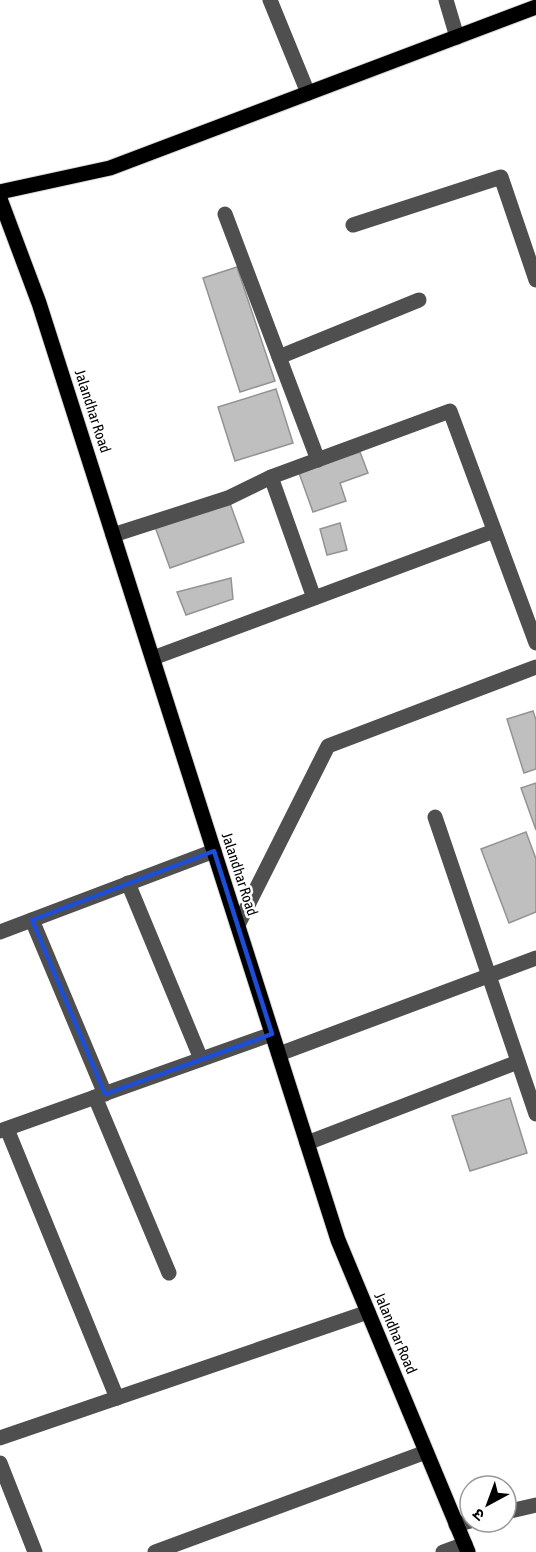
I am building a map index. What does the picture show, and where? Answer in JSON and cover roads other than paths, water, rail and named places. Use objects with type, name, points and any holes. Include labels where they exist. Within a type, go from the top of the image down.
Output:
[{"type":"main road","points":[[0,192],[110,168],[536,7]]},
{"type":"main road","name":"Jalandhar Road","points":[[0,199],[39,303],[338,1240],[426,1452],[458,1513]]},
{"type":"street","points":[[270,0],[308,93]]},
{"type":"street","points":[[446,0],[457,37]]},
{"type":"street","points":[[353,225],[501,177],[536,280]]},
{"type":"street","points":[[225,214],[318,460]]},
{"type":"street","points":[[279,357],[419,300]]},
{"type":"street","points":[[113,535],[228,498],[271,477],[450,411],[536,644]]},
{"type":"street","points":[[271,477],[314,598]]},
{"type":"street","points":[[153,658],[494,531]]},
{"type":"street","points":[[238,925],[328,746],[536,667]]},
{"type":"street","points":[[435,817],[536,1114]]},
{"type":"street","points":[[0,932],[214,851]]},
{"type":"street","points":[[128,883],[201,1059]]},
{"type":"street","points":[[32,920],[169,1273]]},
{"type":"street","points":[[279,1054],[536,958]]},
{"type":"street","points":[[117,1398],[3,1130],[272,1034]]},
{"type":"street","points":[[307,1143],[518,1062]]},
{"type":"street","points":[[0,1438],[368,1312]]},
{"type":"street","points":[[155,1552],[426,1452]]},
{"type":"street","points":[[0,1463],[35,1552]]},
{"type":"street","points":[[518,1509],[536,1505]]},
{"type":"street","points":[[443,1552],[466,1548]]}]
